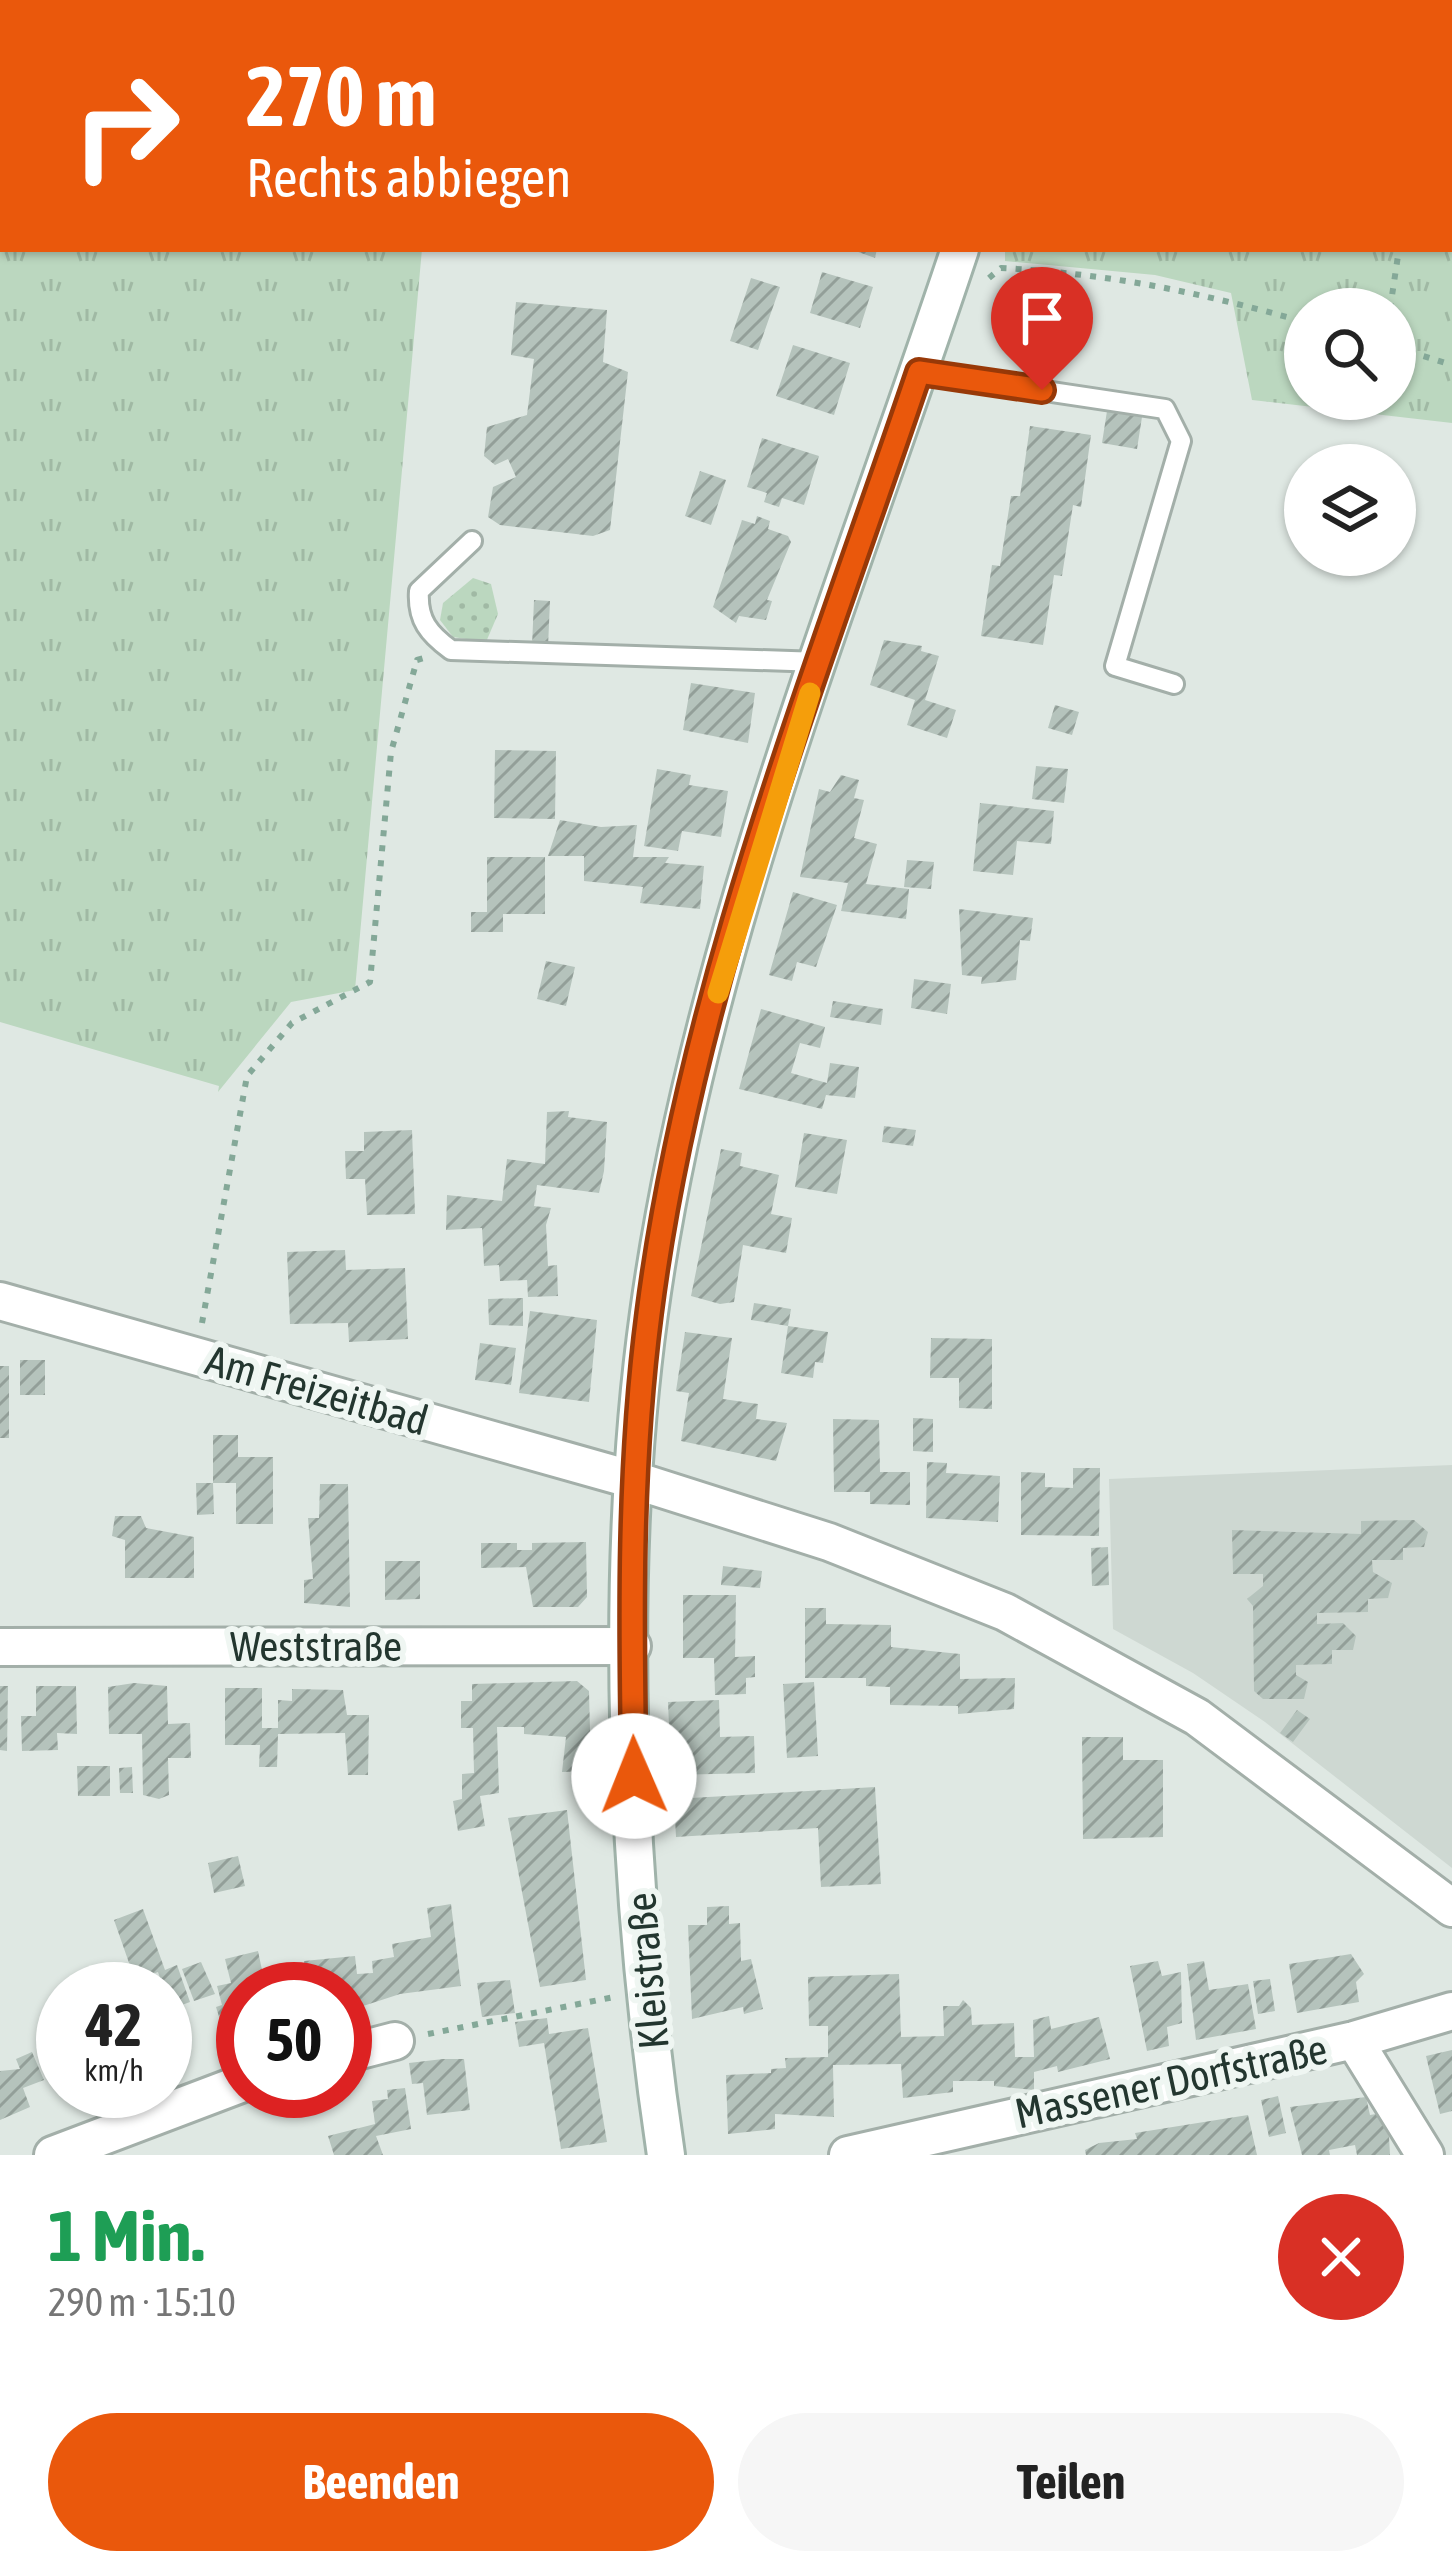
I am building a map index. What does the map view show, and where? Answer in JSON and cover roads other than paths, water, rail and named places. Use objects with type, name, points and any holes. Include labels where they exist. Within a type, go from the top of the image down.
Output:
[{"type":"street","name":"Kleistraße","points":[[666,2155],[648,1986],[634,1776],[634,1480],[650,1308],[687,1119],[749,875],[959,252]]},
{"type":"street","name":"Am Freizeitbad","points":[[0,1301],[634,1480],[830,1541],[1005,1612],[1197,1718],[1452,1908]]},
{"type":"street","name":"Weststraße","points":[[0,1647],[632,1646]]},
{"type":"street","name":"Massener Dorfstraße","points":[[848,2155],[1354,2040],[1452,2011]]},
{"type":"street","name":"Massener Dorfstraße","points":[[1354,2040],[1425,2155]]},
{"type":"street","points":[[372,2047],[394,2041]]},
{"type":"street","points":[[52,2155],[216,2093]]},
{"type":"lane","points":[[919,372],[1165,409],[1181,441],[1114,665],[1174,684]]},
{"type":"lane","points":[[472,541],[419,591],[418,607],[428,633],[451,650],[820,662]]}]
